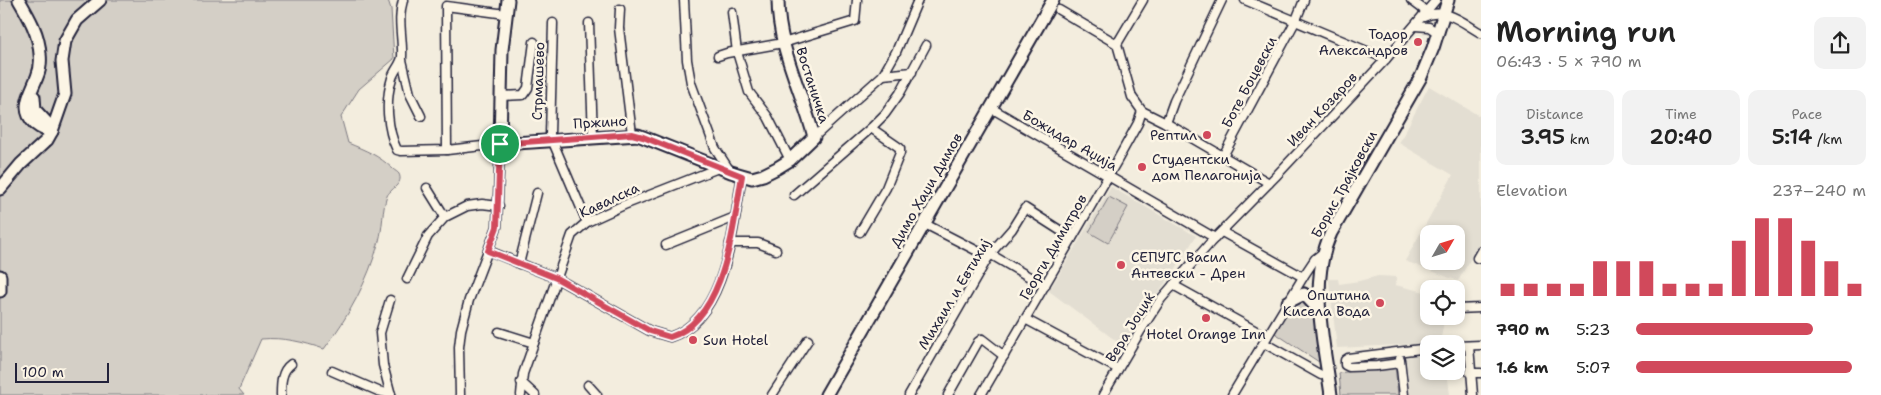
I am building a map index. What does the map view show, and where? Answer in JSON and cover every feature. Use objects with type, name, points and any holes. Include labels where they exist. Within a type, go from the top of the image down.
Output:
[{"type":"street","points":[[20,0],[36,24],[43,44],[43,70],[34,94],[34,110],[50,126],[52,131]]},
{"type":"street","points":[[20,0],[37,34],[40,46],[39,69],[26,104],[29,116],[39,127],[41,136],[40,146]]},
{"type":"street","points":[[403,0],[400,10],[402,60],[410,94],[421,116]]},
{"type":"street","points":[[460,395],[459,347],[461,330],[471,292],[497,227],[502,50],[508,0]]},
{"type":"street","points":[[684,0],[687,60],[691,83],[721,168]]},
{"type":"street","name":"Востаничка","points":[[778,0],[783,43],[814,137]]},
{"type":"street","points":[[783,43],[855,21],[857,0]]},
{"type":"street","points":[[814,137],[883,75],[896,52],[918,0]]},
{"type":"street","name":"Димо Хаџи Димов","points":[[826,395],[1053,0]]},
{"type":"street","points":[[1117,44],[1143,0]]},
{"type":"street","points":[[1166,123],[1174,101],[1222,0]]},
{"type":"street","points":[[1246,0],[1386,59]]},
{"type":"street","name":"Боте Боцевски","points":[[1223,156],[1296,20],[1304,0]]},
{"type":"street","points":[[1411,0],[1425,15],[1433,13],[1451,15],[1481,34]]},
{"type":"street","name":"Иван Козаров","points":[[1219,235],[1386,59],[1436,0]]},
{"type":"street","name":"Борис Трајковски","points":[[1331,395],[1319,310],[1320,279],[1324,252],[1332,233],[1418,84],[1429,59],[1448,0]]},
{"type":"street","points":[[39,127],[52,131],[61,126],[70,102],[71,85],[67,56],[71,36],[80,20],[98,1]]},
{"type":"street","points":[[0,189],[14,171],[47,140],[52,131],[65,94],[62,61],[65,41],[76,20],[98,1]]},
{"type":"street","points":[[447,150],[446,6],[506,14]]},
{"type":"street","points":[[620,8],[619,28],[632,134]]},
{"type":"street","points":[[1059,10],[1117,44],[1132,97],[1142,111],[1269,183]]},
{"type":"street","points":[[732,12],[737,52],[749,92],[768,118],[790,160]]},
{"type":"street","name":"Стрмашево","points":[[553,23],[548,127],[586,222]]},
{"type":"street","points":[[590,23],[593,137]]},
{"type":"street","points":[[1415,26],[1429,27],[1438,33]]},
{"type":"street","points":[[500,96],[523,95],[528,88],[534,42]]},
{"type":"street","name":"Востаничка","points":[[718,56],[783,43]]},
{"type":"street","points":[[794,194],[871,128],[894,103],[926,45]]},
{"type":"street","name":"Пржино","points":[[402,60],[392,78],[387,100],[389,123],[397,150],[447,150],[552,139],[632,134],[742,176],[752,178],[763,176],[790,160],[814,137]]},
{"type":"street","points":[[883,75],[912,72]]},
{"type":"street","name":"Божидар Аџија","points":[[991,108],[1108,176],[1303,277]]},
{"type":"street","name":"Георги Димитров","points":[[981,395],[1108,176],[1138,123],[1142,111]]},
{"type":"street","points":[[39,115],[49,117],[60,112]]},
{"type":"street","points":[[860,232],[886,188],[900,153],[900,148],[871,128]]},
{"type":"street","points":[[715,148],[721,168]]},
{"type":"street","name":"Кавалска","points":[[520,395],[521,382],[572,235],[586,222],[624,205],[721,168]]},
{"type":"street","points":[[488,251],[556,278],[650,331],[670,337],[687,328],[708,305],[722,273],[730,243],[742,176]]},
{"type":"street","points":[[427,188],[445,218]]},
{"type":"street","points":[[519,264],[537,193]]},
{"type":"street","points":[[407,279],[428,236],[445,218],[467,206],[482,204],[499,206]]},
{"type":"street","name":"Михаил и Евтихиј","points":[[908,395],[990,255],[1012,229],[1026,208],[1072,238]]},
{"type":"street","points":[[666,245],[735,217]]},
{"type":"street","points":[[927,225],[990,255],[1045,286]]},
{"type":"street","name":"Вера Јоциќ","points":[[1103,395],[1152,311],[1219,235]]},
{"type":"street","points":[[730,243],[758,243],[776,250]]},
{"type":"street","points":[[1232,395],[1303,277],[1315,260],[1324,252]]},
{"type":"street","points":[[0,276],[0,291]]},
{"type":"street","points":[[1173,285],[1321,375]]},
{"type":"street","points":[[1288,302],[1304,294],[1319,310]]},
{"type":"street","points":[[390,300],[380,333],[383,365],[391,395]]},
{"type":"street","points":[[1465,309],[1481,308]]},
{"type":"street","points":[[1025,319],[1118,369]]},
{"type":"street","points":[[500,332],[534,343]]},
{"type":"street","points":[[948,395],[978,342],[982,339],[1004,356]]},
{"type":"street","points":[[772,395],[808,340]]},
{"type":"street","points":[[1465,346],[1481,345]]},
{"type":"street","points":[[1469,346],[1473,395]]},
{"type":"street","points":[[1400,363],[1349,367],[1345,365],[1345,360],[1348,358],[1420,349]]},
{"type":"street","points":[[1399,352],[1404,395]]},
{"type":"street","points":[[282,395],[280,382],[288,366],[291,364]]},
{"type":"street","points":[[332,371],[391,395]]},
{"type":"street","points":[[1470,373],[1481,373]]},
{"type":"street","points":[[521,382],[535,395]]},
{"type":"street","points":[[588,385],[597,395]]},
{"type":"shaded area","points":[[0,0],[388,0],[391,9],[394,59],[359,89],[341,117],[348,143],[382,160],[399,173],[400,181],[387,196],[375,256],[363,284],[342,324],[324,349],[293,341],[261,339],[239,389],[244,395],[0,395]]},
{"type":"shaded area","points":[[1429,86],[1481,117],[1481,241],[1465,269],[1465,225],[1425,225],[1453,175],[1399,143]]},
{"type":"shaded area","name":"СЕПУГС Васил Антевски - Дрен","points":[[1111,187],[1196,236],[1173,273],[1142,313],[1123,346],[1049,291]]},
{"type":"shaded area","points":[[1109,197],[1128,207],[1108,243],[1089,232]]},
{"type":"shaded area","points":[[1420,234],[1420,267],[1405,261]]},
{"type":"shaded area","points":[[1429,270],[1464,270],[1459,280]]},
{"type":"shaded area","name":"Општина Кисела Вода","points":[[1378,276],[1397,277],[1395,285],[1420,291],[1420,325],[1443,325],[1441,335],[1420,335],[1420,344],[1337,348],[1329,279],[1338,279],[1339,284]]},
{"type":"shaded area","points":[[1303,299],[1314,311],[1319,362],[1275,333],[1291,305]]},
{"type":"shaded area","points":[[1420,356],[1420,380],[1448,380],[1450,395],[1410,395],[1406,357]]},
{"type":"shaded area","points":[[1395,365],[1398,395],[1341,395],[1339,373]]},
{"type":"place","name":"Тодор Александров","points":[[1418,42]]},
{"type":"place","name":"Рептил","points":[[1207,135]]},
{"type":"place","name":"Студентски дом Пелагонија","points":[[1142,167]]},
{"type":"place","name":"СЕПУГС Васил Антевски - Дрен","points":[[1121,265]]},
{"type":"place","name":"Општина Кисела Вода","points":[[1380,303]]},
{"type":"place","name":"Hotel Orange Inn","points":[[1206,318]]},
{"type":"place","name":"Sun Hotel","points":[[693,340]]},
{"type":"route","points":[[632,134],[742,176],[730,243],[722,273],[712,299],[704,311],[687,328],[676,335],[670,337],[659,335],[556,278],[488,251],[497,227],[500,144],[632,134]]}]
